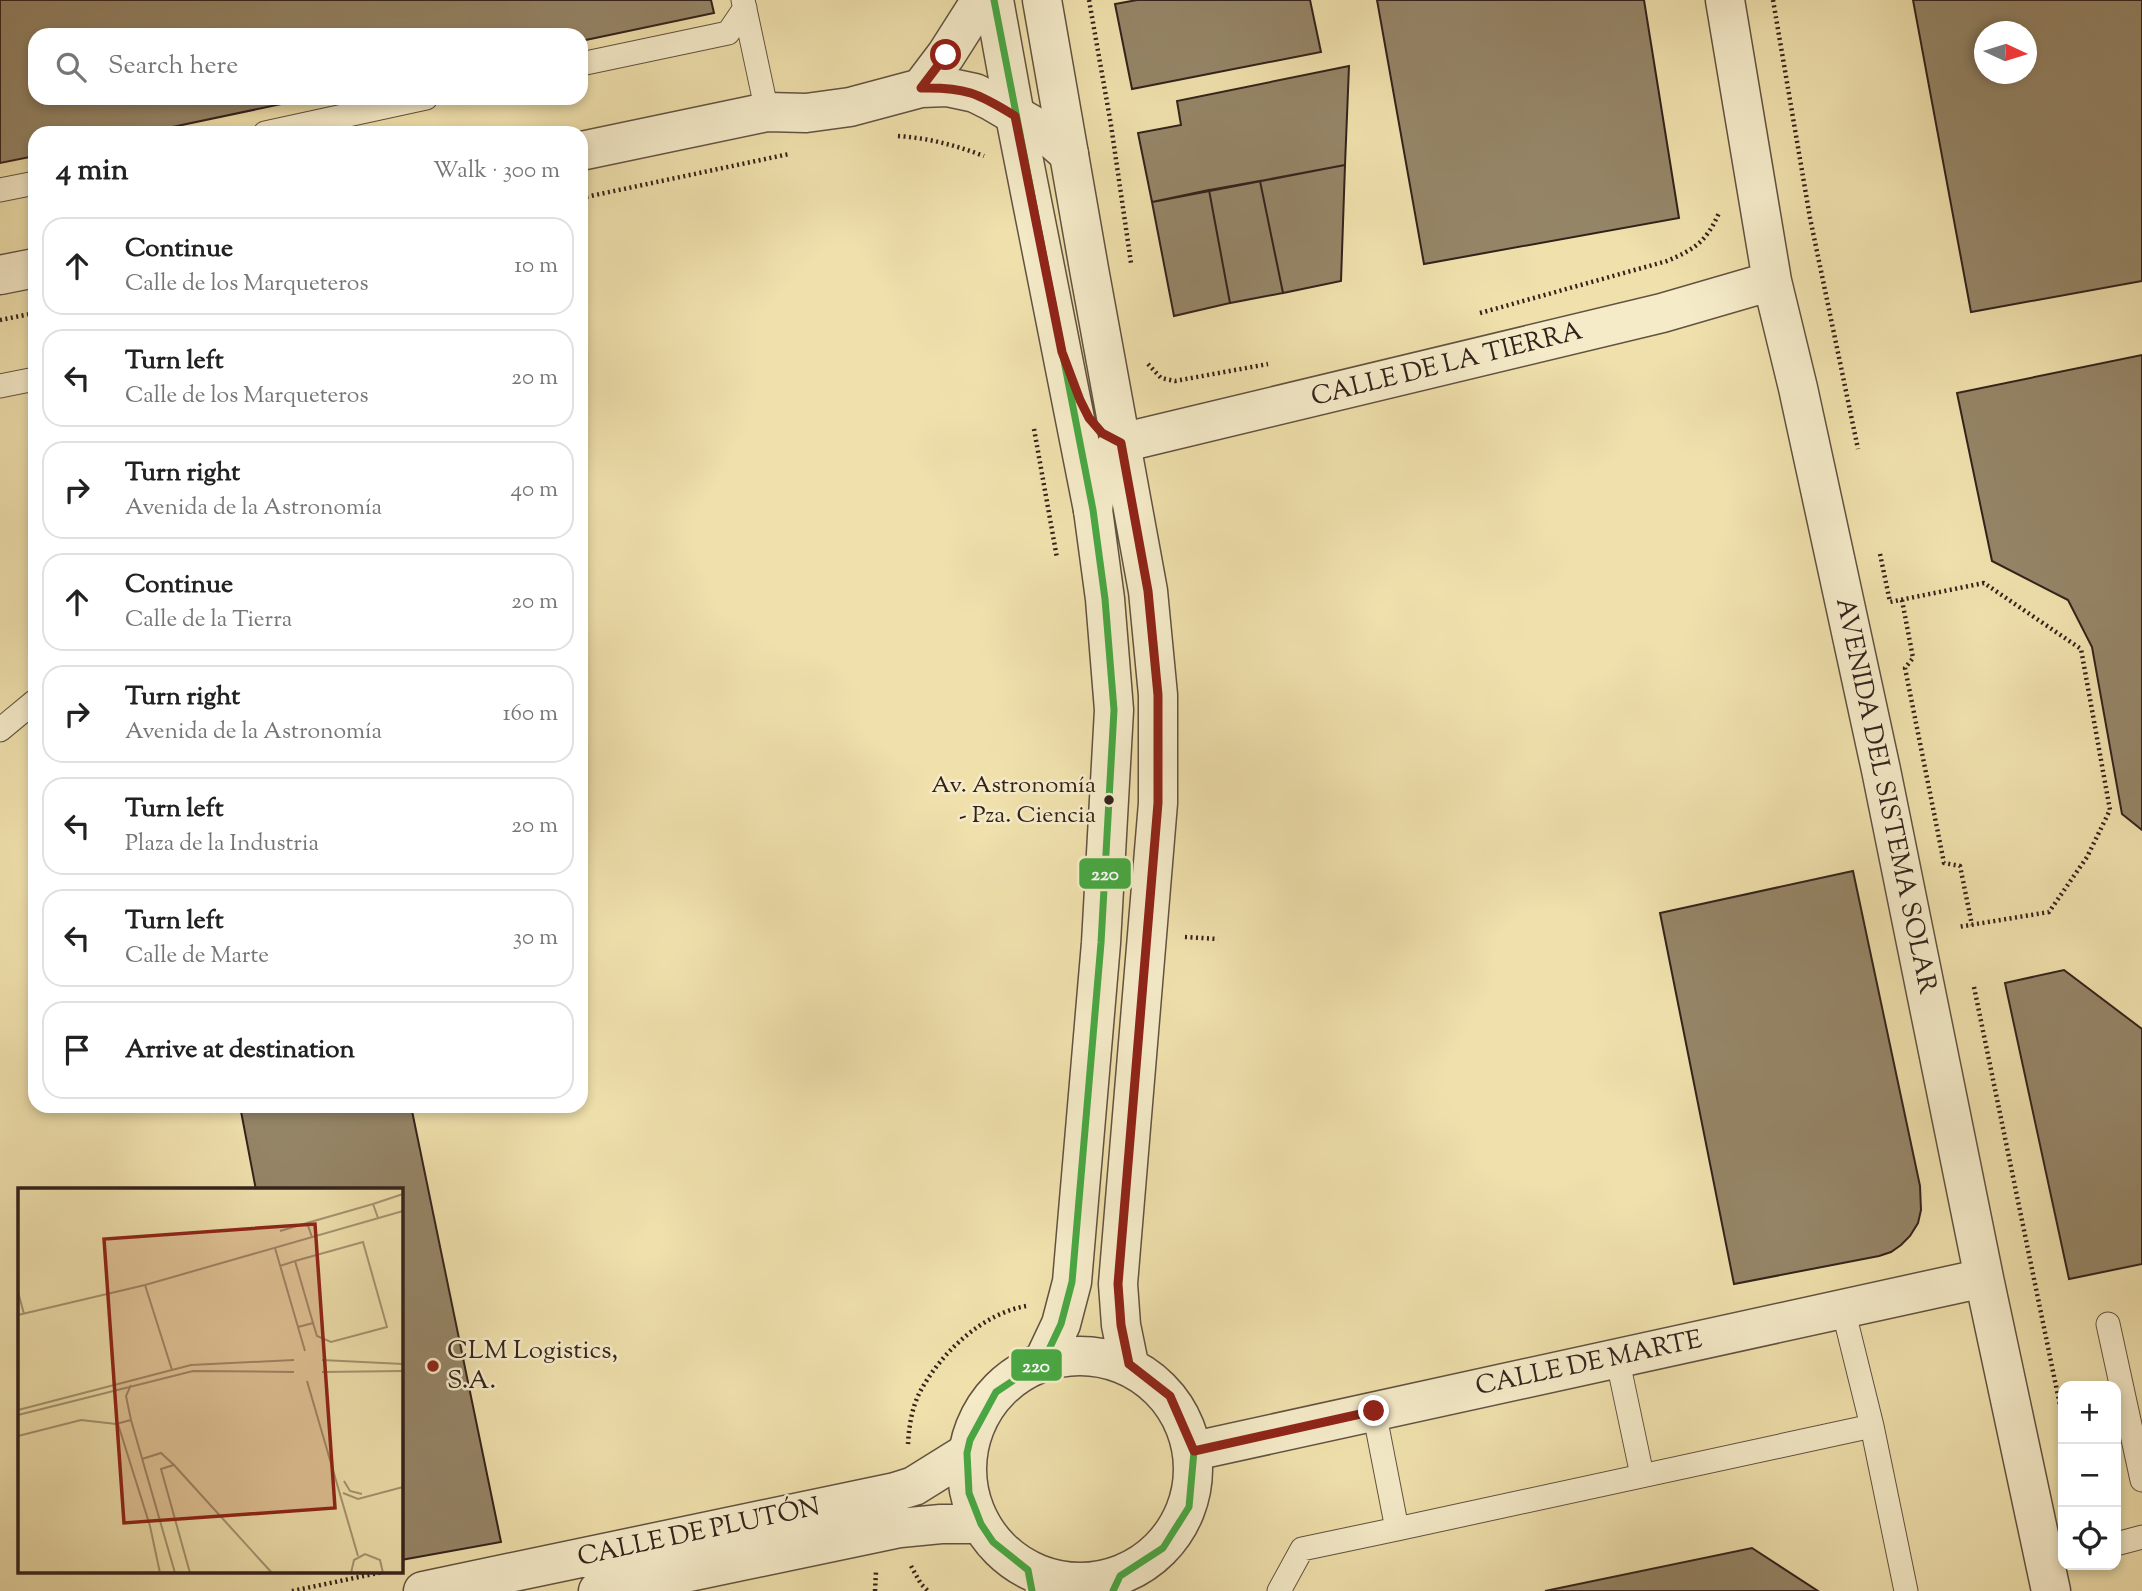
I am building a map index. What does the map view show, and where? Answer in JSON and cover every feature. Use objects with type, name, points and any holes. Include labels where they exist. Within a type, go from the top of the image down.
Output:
[{"type":"street","points":[[921,88],[981,0]]},
{"type":"street","points":[[994,0],[1093,510],[1105,600],[1114,710],[1101,943],[1072,1282],[1061,1324],[1044,1360]]},
{"type":"street","points":[[1042,0],[1148,591],[1158,709],[1158,803],[1118,1284],[1121,1325],[1129,1364]]},
{"type":"street","name":"AVENIDA DEL SISTEMA SOLAR","points":[[1725,0],[1772,281],[1798,388],[1875,744],[1984,1278],[2053,1571]]},
{"type":"street","points":[[588,150],[767,112],[806,113],[850,107],[921,88],[947,88],[975,93],[1044,132],[1069,154]]},
{"type":"street","points":[[0,275],[28,269]]},
{"type":"street","name":"CALLE DE LA TIERRA","points":[[1121,443],[1648,316],[1772,281]]},
{"type":"street","points":[[1062,352],[1089,418],[1102,433],[1121,443]]},
{"type":"street","points":[[1093,510],[1097,480],[1105,458],[1121,443]]},
{"type":"street","name":"CALLE DE MARTE","points":[[1194,1451],[1984,1278]]},
{"type":"street","points":[[1088,1354],[1129,1364],[1170,1396],[1194,1451],[1189,1507],[1163,1548],[1116,1584],[1030,1581],[993,1542],[981,1524],[969,1493],[967,1453],[970,1440],[996,1392],[1044,1360],[1088,1354]]},
{"type":"street","name":"CALLE DE PLUTÓN","points":[[423,1591],[895,1492],[914,1486],[967,1453]]},
{"type":"street","name":"CALLE DE PLUTÓN","points":[[598,1591],[900,1528],[981,1524]]},
{"type":"lane","points":[[588,63],[727,33],[744,4]]},
{"type":"lane","points":[[744,4],[767,112]]},
{"type":"lane","points":[[297,126],[394,105]]},
{"type":"lane","points":[[0,190],[28,184]]},
{"type":"lane","points":[[0,386],[28,380]]},
{"type":"lane","points":[[0,730],[28,707]]},
{"type":"lane","points":[[1843,1309],[1872,1426],[1906,1591]]},
{"type":"lane","points":[[2108,1324],[2142,1480]]},
{"type":"lane","points":[[1617,1357],[1642,1475]]},
{"type":"lane","points":[[1374,1411],[1397,1529]]},
{"type":"lane","points":[[1279,1591],[1302,1549],[1872,1426]]},
{"type":"lane","points":[[2121,1543],[2142,1537]]},
{"type":"path","points":[[1088,0],[1111,125],[1132,274]]},
{"type":"path","points":[[1773,0],[1813,231],[1858,449]]},
{"type":"path","points":[[1743,109],[1789,99]]},
{"type":"path","points":[[892,136],[926,138],[985,156]]},
{"type":"path","points":[[588,196],[790,153]]},
{"type":"path","points":[[1477,314],[1667,261],[1691,251],[1711,231],[1720,213],[1720,204]]},
{"type":"path","points":[[0,320],[28,314]]},
{"type":"path","points":[[1145,361],[1161,378],[1175,381],[1280,362]]},
{"type":"path","points":[[1032,419],[1059,567]]},
{"type":"path","points":[[1880,554],[1890,602],[1984,583],[2081,649],[2110,810],[2087,857],[2049,912],[1958,927]]},
{"type":"path","points":[[1902,600],[1913,658],[1905,668],[1944,863],[1960,866],[1972,925]]},
{"type":"path","points":[[1974,987],[2058,1396]]},
{"type":"path","points":[[907,1448],[909,1424],[919,1392],[937,1366],[961,1341],[985,1322],[1012,1309],[1034,1305]]},
{"type":"path","points":[[910,1564],[928,1591]]},
{"type":"path","points":[[292,1591],[373,1574]]},
{"type":"building","points":[[0,0],[711,0],[714,13],[588,40],[588,28],[28,28],[28,105],[277,105],[177,126],[28,126],[28,157],[0,163]]},
{"type":"building","points":[[1137,0],[1310,0],[1321,52],[1132,89],[1115,4]]},
{"type":"building","points":[[1377,0],[1644,0],[1679,218],[1424,264]]},
{"type":"building","points":[[1913,0],[2142,0],[2142,281],[1971,312]]},
{"type":"building","points":[[1349,66],[1345,165],[1152,202],[1138,133],[1181,125],[1177,101]]},
{"type":"building","points":[[1345,165],[1341,281],[1283,293],[1260,181]]},
{"type":"building","points":[[1260,181],[1283,293],[1230,303],[1209,190]]},
{"type":"building","points":[[1209,190],[1230,303],[1174,316],[1152,202]]},
{"type":"building","points":[[2142,355],[2142,830],[2122,814],[2092,647],[2068,600],[1992,561],[1957,393]]},
{"type":"building","points":[[1853,871],[1920,1186],[1921,1210],[1918,1223],[1901,1245],[1879,1256],[1734,1284],[1660,913]]},
{"type":"building","points":[[2064,970],[2142,1029],[2142,1264],[2069,1279],[2005,983]]},
{"type":"building","name":"CLM Logistics, S.A.","points":[[241,1113],[412,1113],[501,1542],[402,1560],[402,1188],[256,1188]]},
{"type":"building","points":[[1752,1548],[1818,1591],[1545,1591]]},
{"type":"transit line","name":"220","points":[[994,0],[1093,510],[1105,599],[1114,710],[1101,943],[1072,1282],[1061,1324],[1044,1360],[996,1392],[970,1440],[967,1453],[969,1493],[981,1524],[993,1542],[1028,1570],[1032,1591]]},
{"type":"transit line","name":"220","points":[[1113,1591],[1120,1576],[1163,1548],[1189,1507],[1194,1451],[1170,1396],[1129,1364],[1121,1325],[1118,1284],[1124,1212]]},
{"type":"place","name":"Av. Astronomía - Pza. Ciencia","points":[[1109,800]]},
{"type":"place","name":"CLM Logistics, S.A.","points":[[433,1366]]},
{"type":"route","points":[[946,55],[921,88],[947,88],[975,93],[1015,116],[1062,352],[1089,418],[1102,433],[1121,443],[1148,591],[1158,695],[1158,803],[1118,1284],[1121,1325],[1129,1364],[1170,1396],[1194,1451],[1374,1411]]}]
